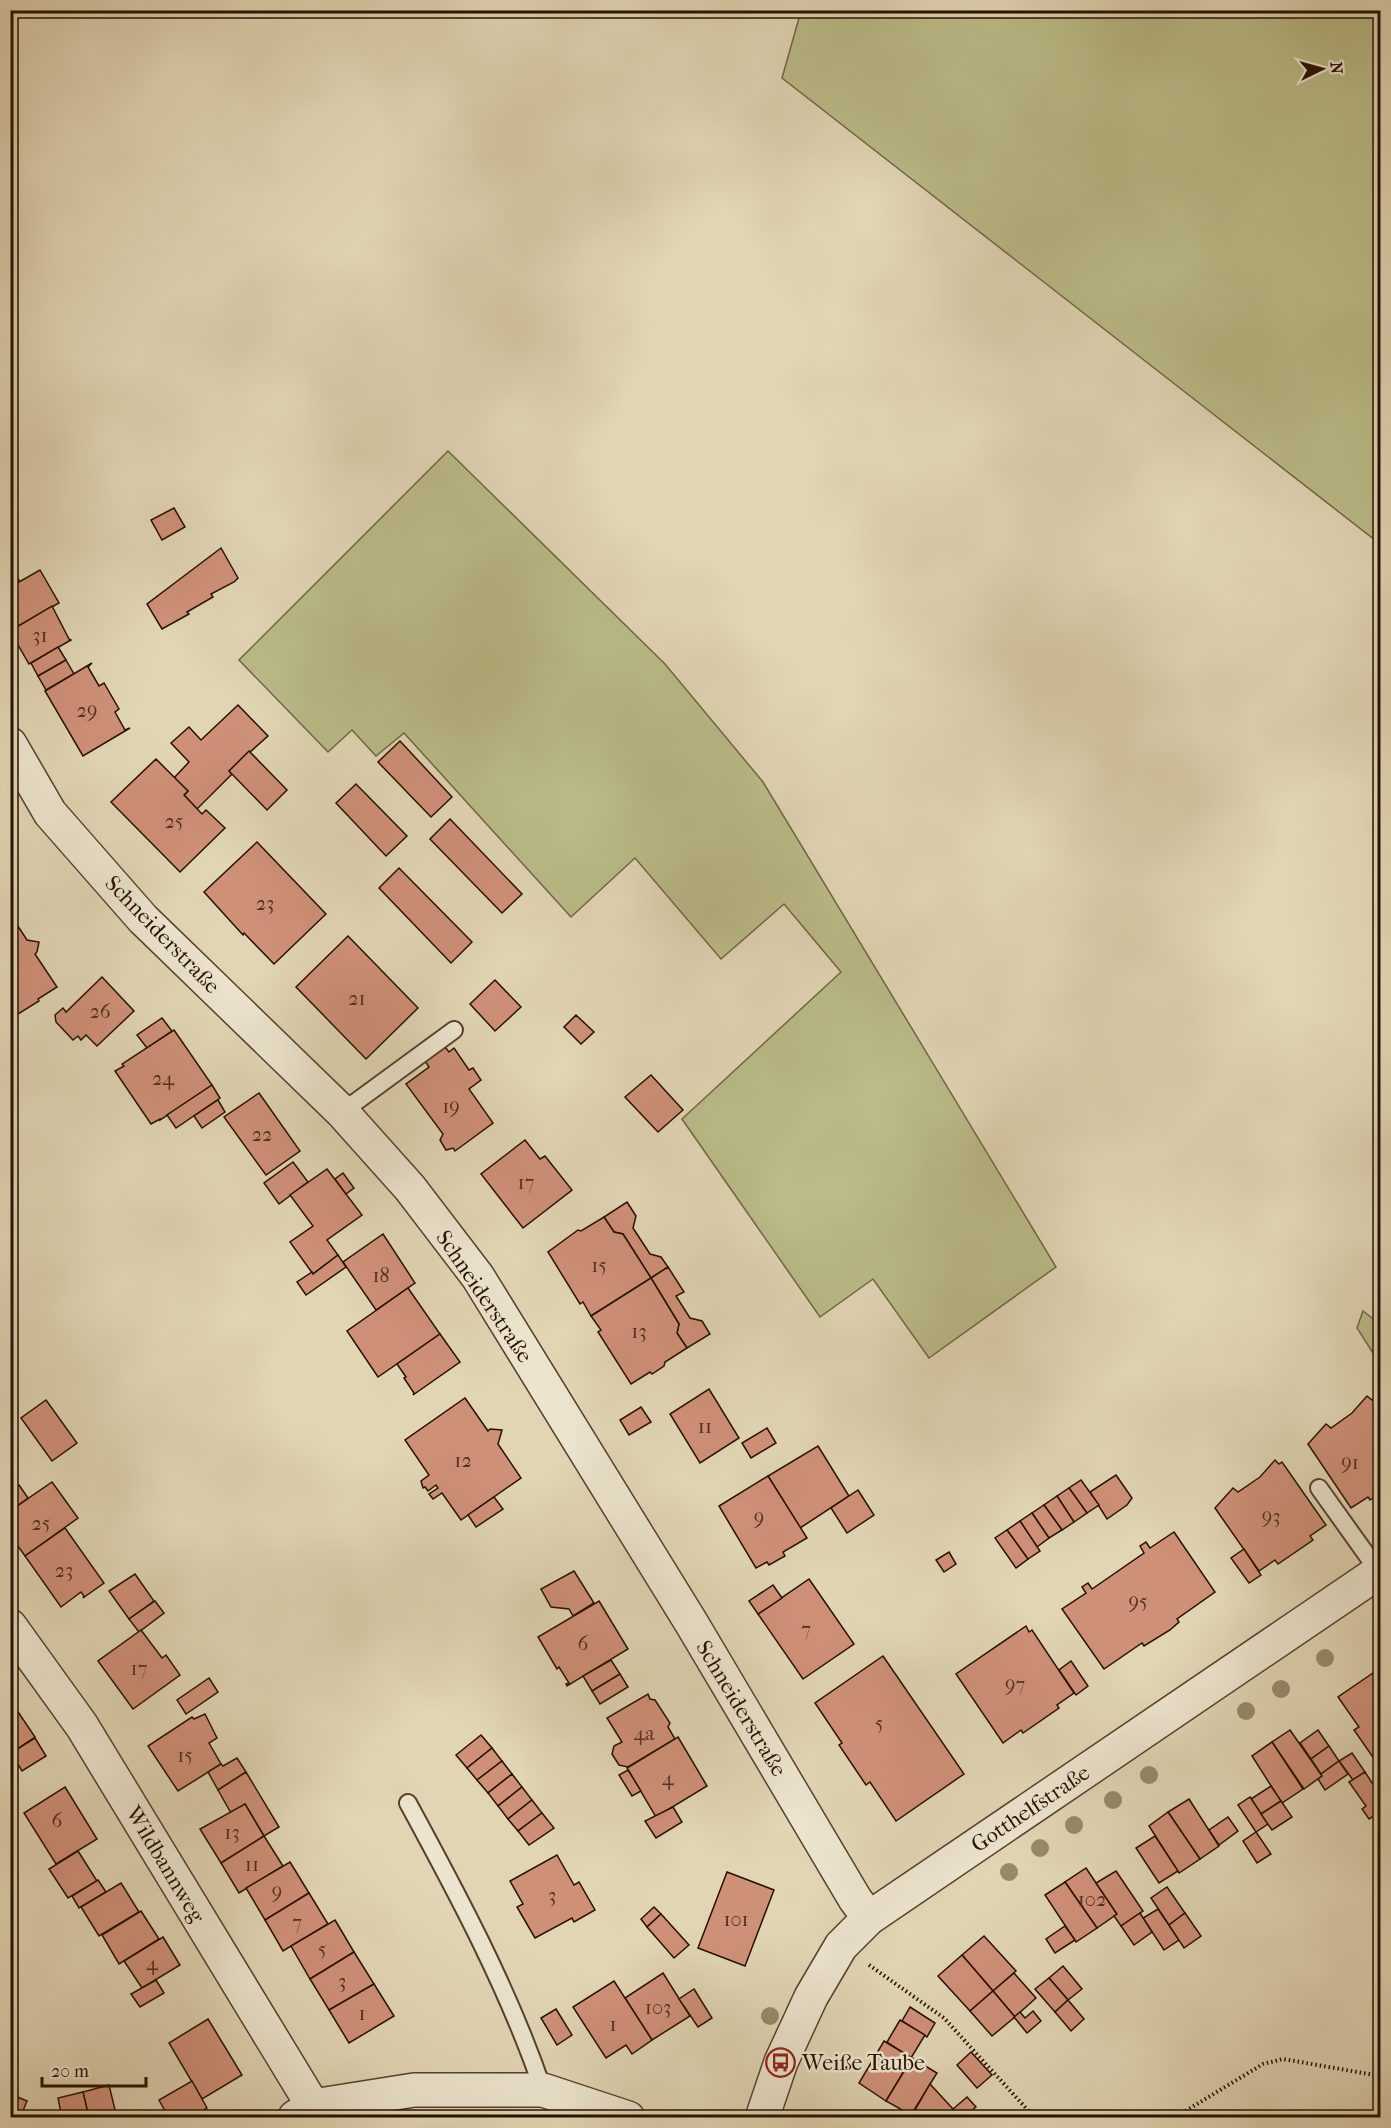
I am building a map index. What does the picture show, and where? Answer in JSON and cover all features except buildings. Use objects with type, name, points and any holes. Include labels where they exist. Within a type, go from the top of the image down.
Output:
[{"type":"street","name":"Schneiderstraße","points":[[10,744],[50,813],[143,919],[342,1112],[410,1188],[478,1277],[692,1624],[855,1899],[869,1918]]},
{"type":"street","name":"Gotthelfstraße","points":[[762,2118],[781,2062],[811,1997],[841,1946],[869,1918],[1380,1571]]},
{"type":"street","name":"Wildbannweg","points":[[10,1626],[82,1726],[304,2112]]},
{"type":"street","points":[[304,2112],[414,2090],[543,2090],[628,2118]]},
{"type":"lane","points":[[342,1112],[454,1030]]},
{"type":"lane","points":[[1319,1488],[1380,1571]]},
{"type":"lane","points":[[408,1803],[455,1889],[528,2046],[543,2090]]},
{"type":"path","points":[[841,1946],[944,2018],[1035,2118]]},
{"type":"path","points":[[1174,2118],[1263,2064],[1283,2060],[1380,2076]]},
{"type":"green space","points":[[801,11],[1380,11],[1380,544],[782,78]]},
{"type":"green space","points":[[448,451],[665,664],[763,782],[1056,1267],[929,1358],[873,1279],[820,1317],[682,1119],[841,972],[784,904],[721,959],[635,858],[571,917],[404,733],[376,756],[352,730],[328,752],[239,660]]},
{"type":"green space","points":[[1363,1311],[1380,1324],[1380,1364],[1357,1328]]},
{"type":"place","name":"Weiße Taube","points":[[781,2062]]}]
